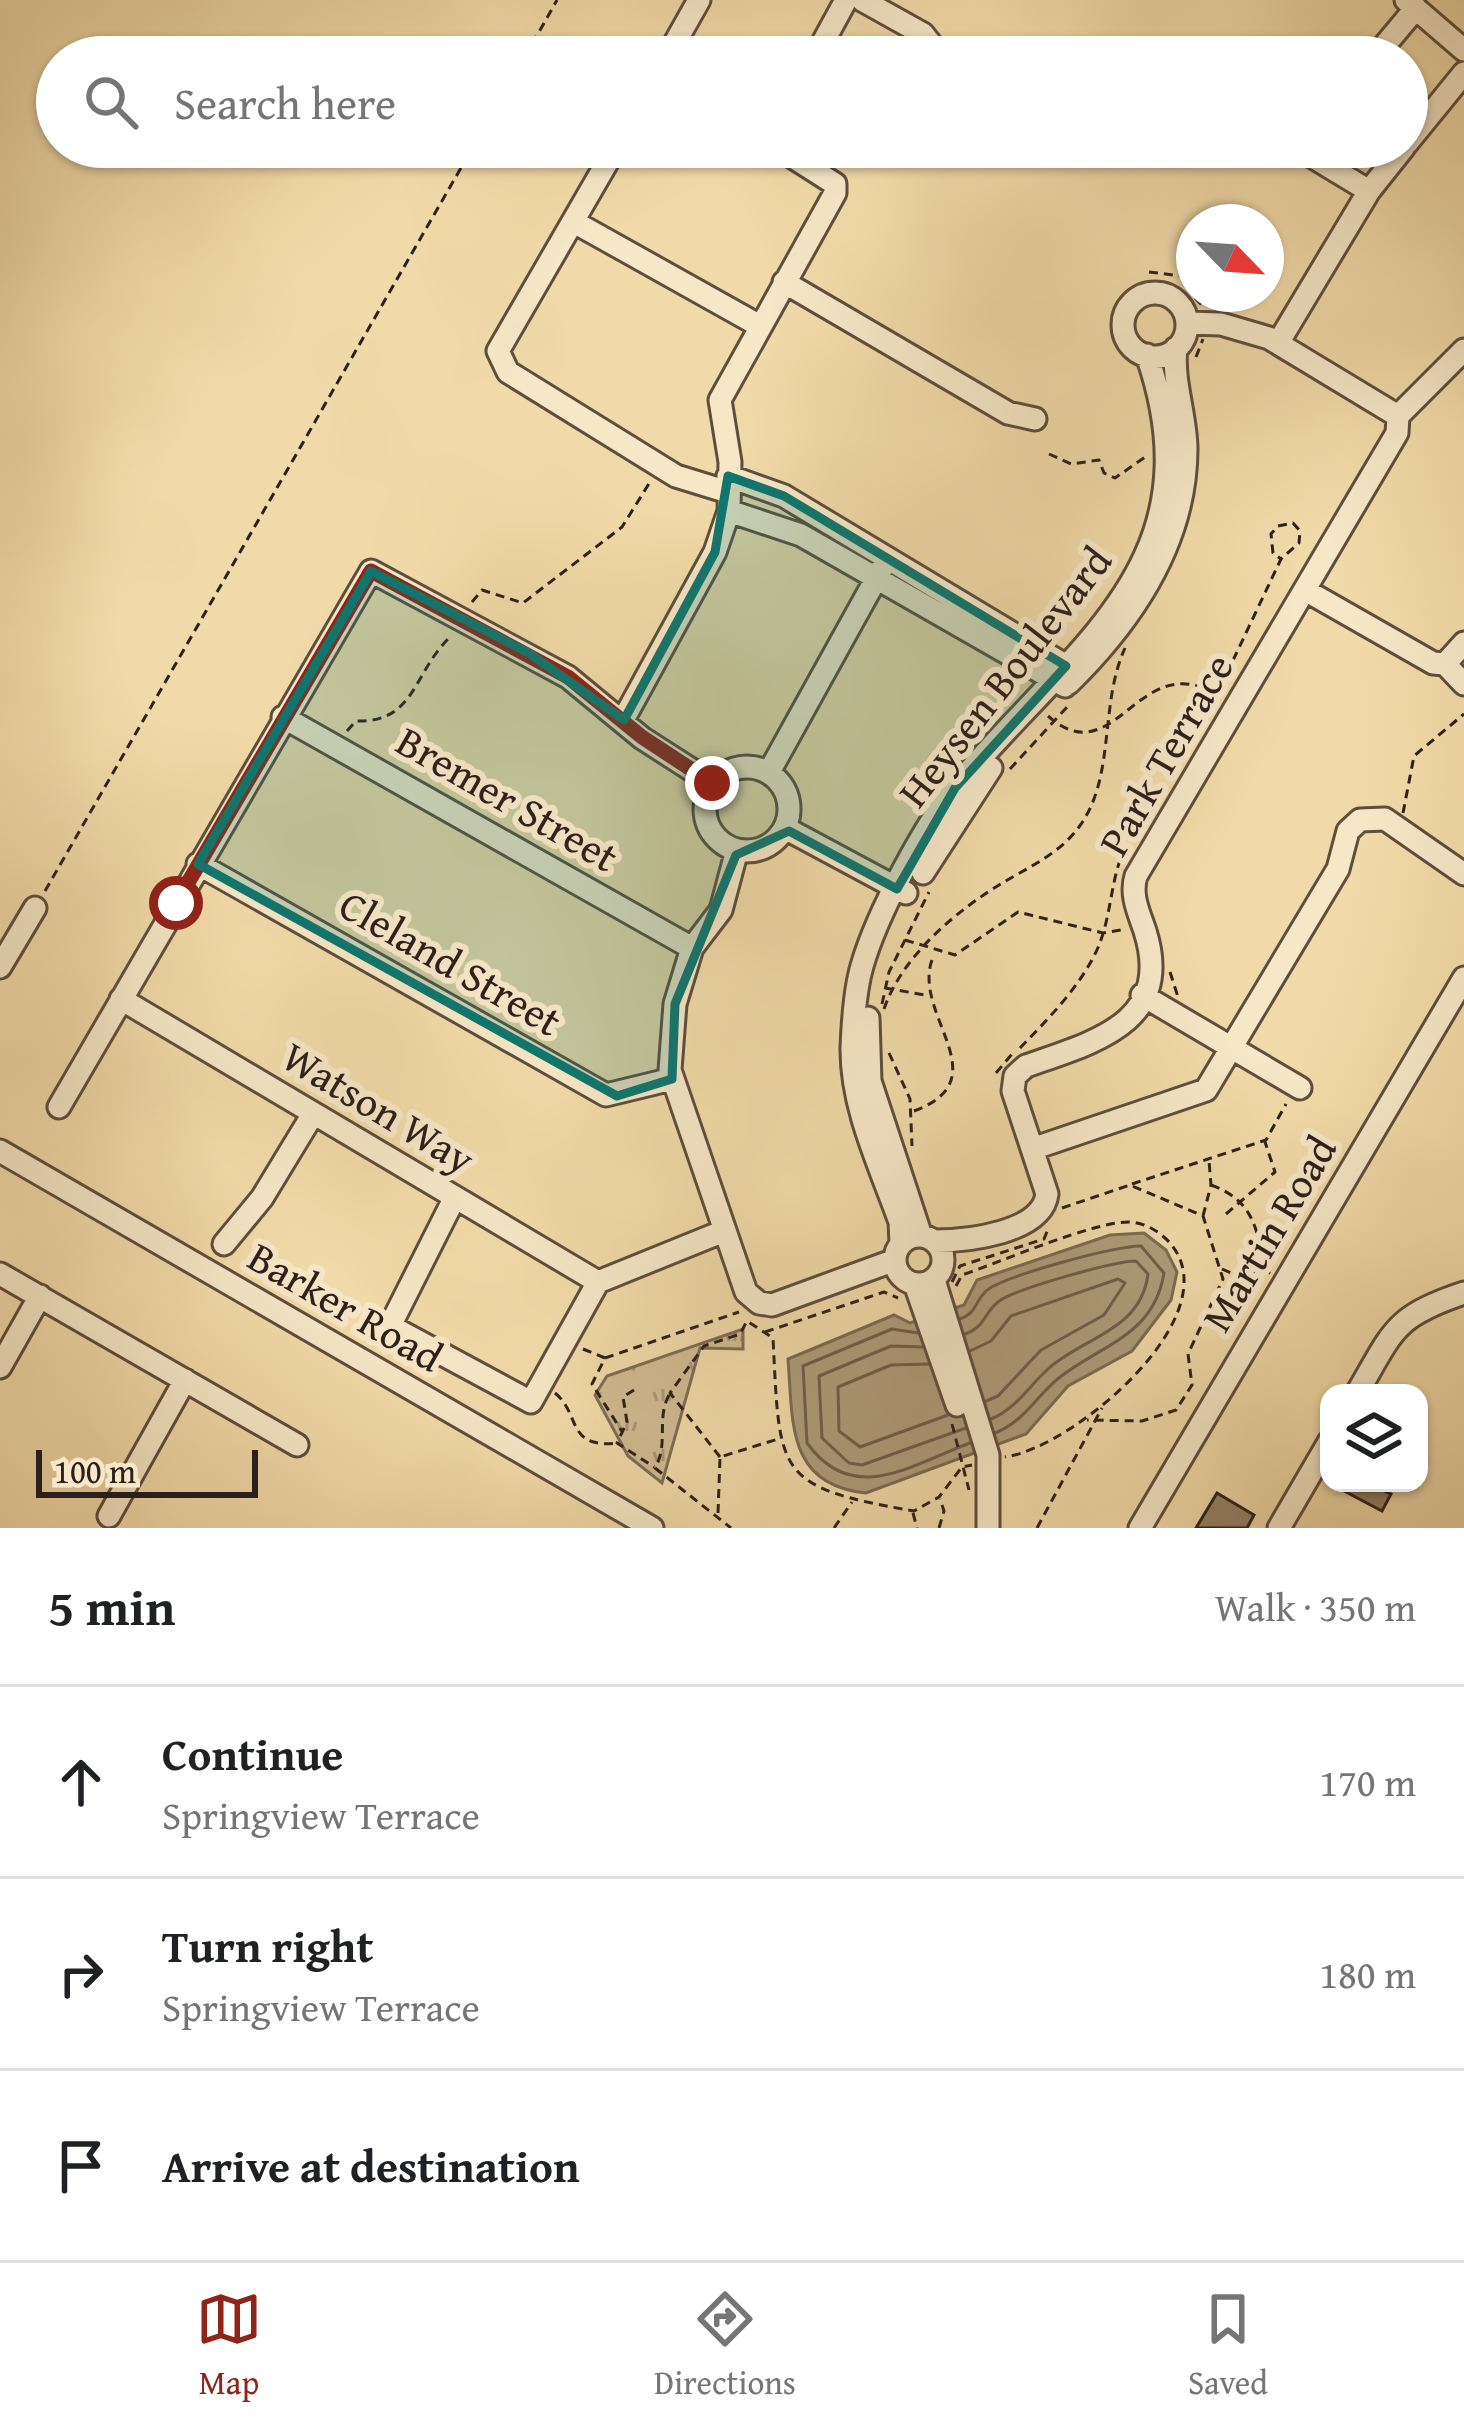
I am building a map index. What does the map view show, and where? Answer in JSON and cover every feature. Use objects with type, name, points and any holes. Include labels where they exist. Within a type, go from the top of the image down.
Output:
[{"type":"street","points":[[679,36],[699,0]]},
{"type":"street","points":[[832,36],[861,1],[924,36]]},
{"type":"street","points":[[1389,36],[1411,4],[1464,50]]},
{"type":"street","points":[[1428,118],[1464,73]]},
{"type":"street","points":[[604,168],[498,350],[499,360],[508,372],[676,476],[728,493],[801,535],[881,568]]},
{"type":"street","points":[[623,720],[715,552],[728,493],[720,400],[835,193],[835,184],[810,168]]},
{"type":"street","points":[[1330,168],[1369,191]]},
{"type":"street","points":[[1278,344],[1388,168]]},
{"type":"street","points":[[574,222],[760,326]]},
{"type":"street","points":[[784,282],[1008,412],[1035,419]]},
{"type":"street","points":[[1196,323],[1177,348],[1148,356],[1125,334],[1131,304],[1161,293],[1179,303],[1196,323],[1250,331],[1399,416]]},
{"type":"street","name":"Heysen Boulevard","points":[[912,892],[955,788],[1067,682],[1135,608],[1174,523],[1186,452],[1177,348]]},
{"type":"street","name":"Park Terrace","points":[[1142,995],[1154,970],[1133,892],[1136,876],[1397,433],[1399,416],[1464,350]]},
{"type":"street","name":"Heysen Boulevard","points":[[988,1528],[979,1461],[923,1275],[860,1103],[852,1047],[861,968],[972,791],[1048,716],[1128,590],[1160,518],[1168,429],[1148,356]]},
{"type":"street","points":[[728,493],[784,496],[881,568],[1067,682]]},
{"type":"street","points":[[770,772],[881,568]]},
{"type":"street","points":[[59,1107],[371,571],[529,653],[712,783]]},
{"type":"street","points":[[1305,590],[1418,656],[1445,664],[1464,684]]},
{"type":"street","points":[[1445,664],[1464,644]]},
{"type":"street","name":"Bremer Street","points":[[283,717],[692,949]]},
{"type":"street","points":[[745,766],[770,772],[789,803],[784,828],[765,848],[737,850],[724,845],[707,824],[704,810],[712,783],[745,766]]},
{"type":"street","points":[[1032,1149],[1207,1090],[1329,878],[1339,869],[1355,823],[1374,816],[1393,824],[1421,849],[1464,874]]},
{"type":"street","points":[[784,828],[912,892]]},
{"type":"street","points":[[737,850],[721,910],[692,949],[671,1034],[672,1079],[746,1292],[759,1304],[772,1305],[860,1276],[923,1275],[966,1241],[1034,1218],[1045,1208],[1047,1194],[1013,1091],[1015,1076],[1026,1066],[1114,1034],[1142,995],[1295,1093]]},
{"type":"street","name":"Cleland Street","points":[[198,864],[606,1095],[672,1079]]},
{"type":"street","points":[[0,967],[35,908]]},
{"type":"street","name":"Martin Road","points":[[1140,1528],[1464,978]]},
{"type":"street","name":"Watson Way","points":[[121,999],[598,1282]]},
{"type":"street","points":[[224,1244],[262,1198],[314,1114]]},
{"type":"street","name":"Barker Road","points":[[0,1151],[652,1528]]},
{"type":"street","points":[[455,1197],[390,1326],[531,1402],[598,1282],[724,1231]]},
{"type":"street","points":[[0,1274],[297,1444]]},
{"type":"street","points":[[1363,1384],[1399,1322],[1417,1309],[1464,1293]]},
{"type":"street","points":[[0,1367],[40,1296]]},
{"type":"street","points":[[109,1516],[185,1380]]},
{"type":"street","points":[[1279,1528],[1320,1457]]},
{"type":"street","name":"Heysen Boulevard","points":[[974,1518],[979,1461]]},
{"type":"path","points":[[537,36],[557,0]]},
{"type":"path","points":[[35,908],[461,168]]},
{"type":"path","points":[[1149,272],[1176,275]]},
{"type":"path","points":[[1194,369],[1193,359],[1202,351],[1196,323],[1201,312]]},
{"type":"path","points":[[1049,454],[1071,464],[1099,460],[1104,473],[1115,478],[1127,475],[1142,455],[1156,453]]},
{"type":"path","points":[[468,606],[482,590],[523,603],[622,527],[651,480]]},
{"type":"path","points":[[1293,523],[1299,543],[1281,559],[1273,554],[1271,534],[1278,526],[1293,523]]},
{"type":"path","points":[[338,747],[356,722],[382,722],[394,714],[413,690],[429,655],[456,629]]},
{"type":"path","points":[[912,892],[882,1014],[891,992],[923,949],[966,909],[1046,858],[1082,824],[1097,789],[1105,728],[1124,650],[1132,639]]},
{"type":"path","points":[[1117,653],[1124,650]]},
{"type":"path","points":[[1000,780],[1067,682]]},
{"type":"path","points":[[1048,716],[1074,730],[1105,728],[1149,693],[1174,682],[1211,692]]},
{"type":"path","points":[[1393,824],[1406,806],[1414,756],[1464,714]]},
{"type":"path","points":[[904,939],[935,953],[965,952],[1006,915],[1042,918],[1103,933],[1144,926]]},
{"type":"path","points":[[912,1112],[939,1097],[953,1064],[950,1039],[927,995],[935,953]]},
{"type":"path","points":[[1170,973],[1183,1003]]},
{"type":"path","points":[[885,988],[927,995]]},
{"type":"path","points":[[997,1083],[1000,1063],[1038,1027]]},
{"type":"path","points":[[884,1041],[903,1075],[912,1112],[911,1154]]},
{"type":"path","points":[[764,1332],[923,1275],[1044,1239],[1057,1210],[1264,1140],[1295,1093]]},
{"type":"path","points":[[1226,1214],[1275,1172],[1264,1140]]},
{"type":"path","points":[[1085,1420],[1142,1421],[1176,1410],[1192,1384],[1188,1354],[1222,1279],[1203,1216],[1210,1185],[1208,1159]]},
{"type":"path","points":[[1130,1185],[1203,1216]]},
{"type":"path","points":[[1210,1185],[1242,1200],[1259,1235],[1264,1270]]},
{"type":"path","points":[[733,1294],[746,1321],[773,1338],[780,1439],[801,1478],[833,1496],[914,1510],[939,1497],[979,1461],[1059,1440],[1104,1406],[1148,1362],[1183,1293],[1179,1255],[1160,1233],[1144,1225],[1116,1224],[962,1275],[923,1275]]},
{"type":"path","points":[[1219,1268],[1240,1277],[1264,1270],[1285,1281]]},
{"type":"path","points":[[576,1345],[604,1358],[739,1312]]},
{"type":"path","points":[[655,1468],[663,1452],[662,1408],[670,1394],[704,1346],[740,1334],[746,1321]]},
{"type":"path","points":[[604,1358],[592,1384],[622,1433]]},
{"type":"path","points":[[617,1443],[627,1422],[623,1397],[634,1390]]},
{"type":"path","points":[[670,1394],[720,1457],[717,1517]]},
{"type":"path","points":[[566,1401],[571,1424],[586,1439],[617,1443],[730,1528]]},
{"type":"path","points":[[1037,1528],[1104,1406]]},
{"type":"path","points":[[720,1457],[780,1439]]},
{"type":"path","points":[[974,1518],[979,1461]]},
{"type":"path","points":[[939,1497],[944,1511],[939,1528]]},
{"type":"path","points":[[834,1528],[853,1500]]},
{"type":"path","points":[[914,1510],[917,1528]]},
{"type":"highlighted area","points":[[728,476],[784,496],[1066,666],[955,788],[897,889],[789,831],[736,855],[675,1004],[672,1079],[617,1096],[198,864],[371,571],[529,653],[624,720],[715,552]]},
{"type":"green space","points":[[743,1329],[743,1349],[700,1348],[662,1483],[628,1456],[595,1395],[607,1376]]},
{"type":"water","points":[[1144,1233],[1166,1250],[1177,1272],[1171,1300],[1132,1351],[1068,1386],[1026,1434],[866,1493],[840,1487],[807,1463],[794,1427],[788,1359],[894,1315],[910,1323],[964,1305],[977,1280],[1110,1235]]},
{"type":"building","points":[[1346,1492],[1391,1494],[1382,1511]]},
{"type":"building","points":[[1217,1493],[1254,1515],[1247,1528],[1196,1528]]},
{"type":"route","points":[[176,903],[363,577],[371,571],[568,677],[642,737],[712,783]]}]
